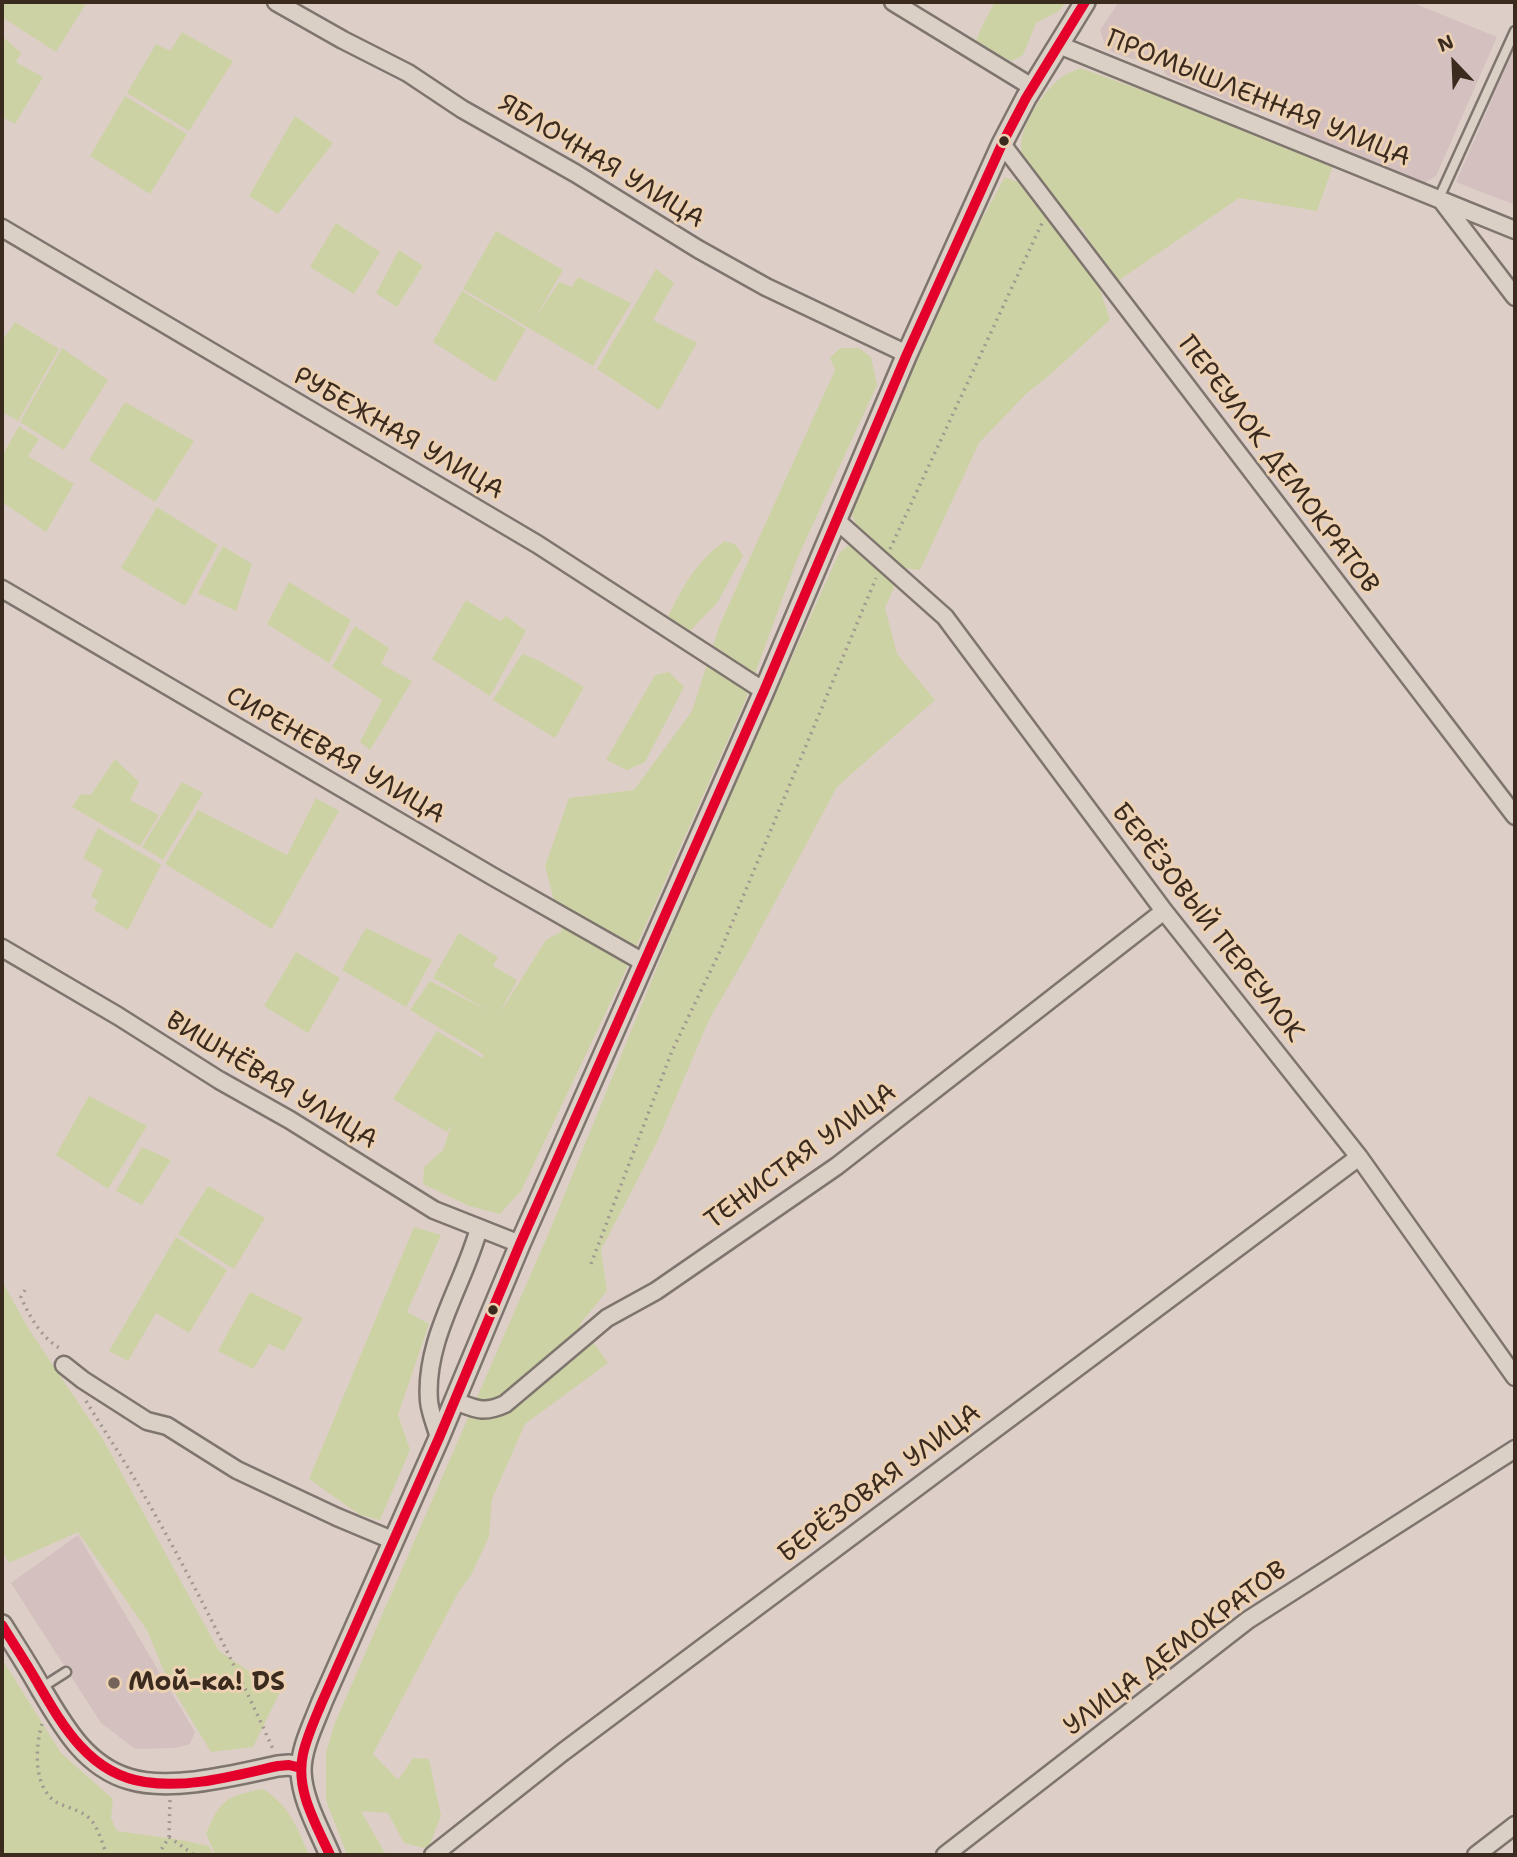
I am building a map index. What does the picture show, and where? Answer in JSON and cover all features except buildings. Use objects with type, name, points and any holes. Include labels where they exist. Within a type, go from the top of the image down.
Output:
[{"type":"street","name":"ЯБЛОЧНАЯ УЛИЦА","points":[[276,2],[408,74],[698,249],[766,286],[907,354]]},
{"type":"street","points":[[893,2],[1032,87]]},
{"type":"street","points":[[330,1855],[303,1786],[301,1768],[322,1702],[764,691],[907,354],[1002,144],[1032,87],[1085,2]]},
{"type":"street","name":"ПРОМЫШЛЕННАЯ УЛИЦА","points":[[1059,45],[1515,230]]},
{"type":"street","name":"ПЕРЕУЛОК ДЕМОКРАТОВ","points":[[1002,144],[1515,816]]},
{"type":"street","points":[[1439,198],[1515,297]]},
{"type":"street","name":"РУБЕЖНАЯ УЛИЦА","points":[[2,228],[537,544],[764,691]]},
{"type":"street","name":"БЕРЁЗОВЫЙ ПЕРЕУЛОК","points":[[836,520],[945,617],[1164,911],[1359,1157],[1515,1377]]},
{"type":"street","name":"СИРЕНЕВАЯ УЛИЦА","points":[[2,589],[645,963]]},
{"type":"street","name":"ТЕНИСТАЯ УЛИЦА","points":[[455,1401],[480,1411],[492,1410],[505,1404],[607,1318],[656,1291],[837,1166],[1164,911]]},
{"type":"street","name":"ВИШНЁВАЯ УЛИЦА","points":[[2,948],[290,1120],[433,1210],[520,1244]]},
{"type":"street","name":"БЕРЁЗОВАЯ УЛИЦА","points":[[433,1855],[563,1752],[1359,1157]]},
{"type":"street","points":[[439,1438],[429,1402],[429,1377],[436,1346],[474,1249],[479,1228]]},
{"type":"street","points":[[64,1365],[146,1420],[167,1426],[237,1471],[392,1540]]},
{"type":"street","name":"УЛИЦА ДЕМОКРАТОВ","points":[[945,1855],[1248,1620],[1515,1449]]},
{"type":"street","points":[[2,1625],[73,1739],[100,1765],[130,1780],[171,1783],[278,1766],[301,1768]]},
{"type":"street","points":[[1476,1855],[1515,1825]]},
{"type":"lane","points":[[1439,198],[1515,31]]},
{"type":"lane","points":[[45,1696],[66,1672]]},
{"type":"path","points":[[886,557],[1043,220]]},
{"type":"path","points":[[591,1264],[672,1051],[722,947],[881,568]]},
{"type":"path","points":[[25,1290],[21,1297],[28,1313],[51,1344],[66,1351],[64,1365]]},
{"type":"path","points":[[83,1396],[136,1480],[205,1605],[273,1751]]},
{"type":"path","points":[[45,1696],[38,1759],[40,1781],[45,1792],[56,1802],[90,1818],[107,1855]]},
{"type":"path","points":[[158,1855],[169,1837],[171,1783]]},
{"type":"path","points":[[169,1837],[194,1855]]},
{"type":"shaded area","points":[[1119,2],[1411,2],[1497,37],[1436,176],[1423,184],[1287,126],[1292,112],[1284,106],[1259,111],[1247,108],[1166,75],[1157,56],[1132,59],[1112,52],[1105,45],[1100,30]]},
{"type":"shaded area","points":[[1515,46],[1515,205],[1456,182]]},
{"type":"shaded area","points":[[78,1535],[195,1732],[190,1744],[176,1748],[135,1749],[101,1723],[11,1583]]},
{"type":"green space","points":[[3,2],[87,2],[56,52],[2,17]]},
{"type":"green space","points":[[995,2],[1066,2],[1059,11],[1036,23],[1023,55],[1012,61],[975,44]]},
{"type":"green space","points":[[182,32],[233,61],[189,131],[127,93],[156,44],[170,51]]},
{"type":"green space","points":[[2,36],[21,53],[16,62],[43,77],[15,124],[2,117]]},
{"type":"green space","points":[[1080,68],[1175,102],[1333,166],[1317,211],[1239,198],[1112,285],[1082,228],[1070,223],[1022,155],[1022,136],[1036,106],[1058,80]]},
{"type":"green space","points":[[125,96],[187,134],[150,194],[90,156]]},
{"type":"green space","points":[[295,116],[333,143],[278,214],[249,196]]},
{"type":"green space","points":[[1005,177],[1023,184],[1097,280],[1110,320],[1026,394],[979,443],[920,570],[902,568],[858,529],[850,511],[950,277]]},
{"type":"green space","points":[[336,223],[380,252],[354,294],[310,267]]},
{"type":"green space","points":[[496,231],[563,270],[533,321],[559,282],[572,287],[578,277],[631,303],[593,366],[463,289]]},
{"type":"green space","points":[[399,250],[423,266],[397,307],[376,293]]},
{"type":"green space","points":[[656,269],[674,283],[653,320],[697,343],[659,410],[597,369]]},
{"type":"green space","points":[[462,291],[526,329],[495,382],[433,342]]},
{"type":"green space","points":[[15,322],[59,349],[18,421],[2,412],[2,341]]},
{"type":"green space","points":[[62,348],[108,380],[64,450],[20,422]]},
{"type":"green space","points":[[840,348],[859,348],[871,357],[877,385],[797,559],[745,701],[624,974],[521,1191],[500,1214],[469,1206],[423,1184],[424,1167],[443,1150],[452,1123],[447,1132],[393,1099],[437,1031],[482,1058],[484,1055],[410,1010],[430,981],[489,1011],[433,978],[459,933],[498,957],[493,966],[517,980],[498,1016],[546,940],[562,931],[545,866],[569,798],[634,790],[692,711],[720,624],[835,370],[830,358]]},
{"type":"green space","points":[[125,402],[194,441],[155,502],[89,460]]},
{"type":"green space","points":[[19,426],[39,439],[28,456],[74,484],[46,532],[2,502],[2,456]]},
{"type":"green space","points":[[157,507],[218,545],[185,606],[121,568]]},
{"type":"green space","points":[[725,541],[736,545],[743,556],[717,603],[688,633],[666,621],[690,576],[706,557]]},
{"type":"green space","points":[[850,544],[896,583],[885,608],[897,654],[935,700],[837,787],[709,1020],[657,1142],[601,1250],[607,1291],[580,1324],[608,1363],[525,1424],[492,1499],[489,1537],[373,1754],[398,1780],[413,1758],[429,1759],[441,1816],[428,1849],[404,1843],[388,1813],[361,1811],[386,1855],[347,1855],[326,1800],[326,1753],[334,1725],[550,1230],[701,859],[839,553]]},
{"type":"green space","points":[[223,546],[252,564],[236,611],[198,593]]},
{"type":"green space","points":[[289,582],[351,620],[329,663],[267,624]]},
{"type":"green space","points":[[466,600],[500,621],[506,616],[526,631],[490,696],[432,659]]},
{"type":"green space","points":[[355,626],[389,648],[381,664],[412,681],[370,750],[360,742],[382,700],[332,667]]},
{"type":"green space","points":[[522,654],[538,660],[584,687],[555,738],[493,700]]},
{"type":"green space","points":[[669,672],[684,687],[645,762],[627,770],[606,760],[655,675]]},
{"type":"green space","points":[[115,759],[139,782],[130,800],[159,815],[140,846],[72,807],[81,794],[91,795]]},
{"type":"green space","points":[[182,782],[203,793],[163,860],[142,847]]},
{"type":"green space","points":[[316,798],[339,811],[272,929],[165,864],[198,810],[287,855]]},
{"type":"green space","points":[[98,828],[161,865],[128,930],[94,910],[98,901],[91,896],[103,870],[83,858]]},
{"type":"green space","points":[[366,928],[432,960],[406,1007],[342,970]]},
{"type":"green space","points":[[296,952],[340,978],[308,1033],[264,1006]]},
{"type":"green space","points":[[89,1096],[147,1126],[108,1189],[56,1155]]},
{"type":"green space","points":[[142,1147],[171,1160],[142,1205],[116,1191]]},
{"type":"green space","points":[[208,1186],[265,1218],[234,1269],[178,1234]]},
{"type":"green space","points":[[414,1227],[441,1235],[407,1312],[429,1324],[398,1415],[410,1450],[380,1520],[360,1515],[309,1479]]},
{"type":"green space","points":[[176,1237],[227,1270],[189,1333],[156,1313],[128,1361],[109,1351]]},
{"type":"green space","points":[[2,1281],[28,1328],[104,1441],[219,1651],[280,1692],[253,1747],[211,1752],[169,1683],[147,1630],[78,1532],[9,1563],[2,1551]]},
{"type":"green space","points":[[250,1292],[303,1318],[284,1351],[269,1344],[253,1369],[218,1351]]},
{"type":"green space","points":[[2,1659],[61,1753],[113,1799],[111,1818],[117,1831],[209,1846],[213,1855],[2,1855]]},
{"type":"green space","points":[[263,1789],[286,1810],[309,1855],[215,1855],[206,1834],[221,1806],[233,1797]]},
{"type":"transit line","points":[[330,1855],[308,1806],[302,1781],[303,1754],[314,1721],[439,1438],[520,1244],[764,691],[907,354],[1002,144],[1026,98],[1085,2]]},
{"type":"transit line","points":[[2,1625],[67,1730],[79,1745],[108,1769],[145,1782],[178,1784],[278,1766],[301,1768]]},
{"type":"place","name":"Мой-ка! DS","points":[[114,1683]]}]
